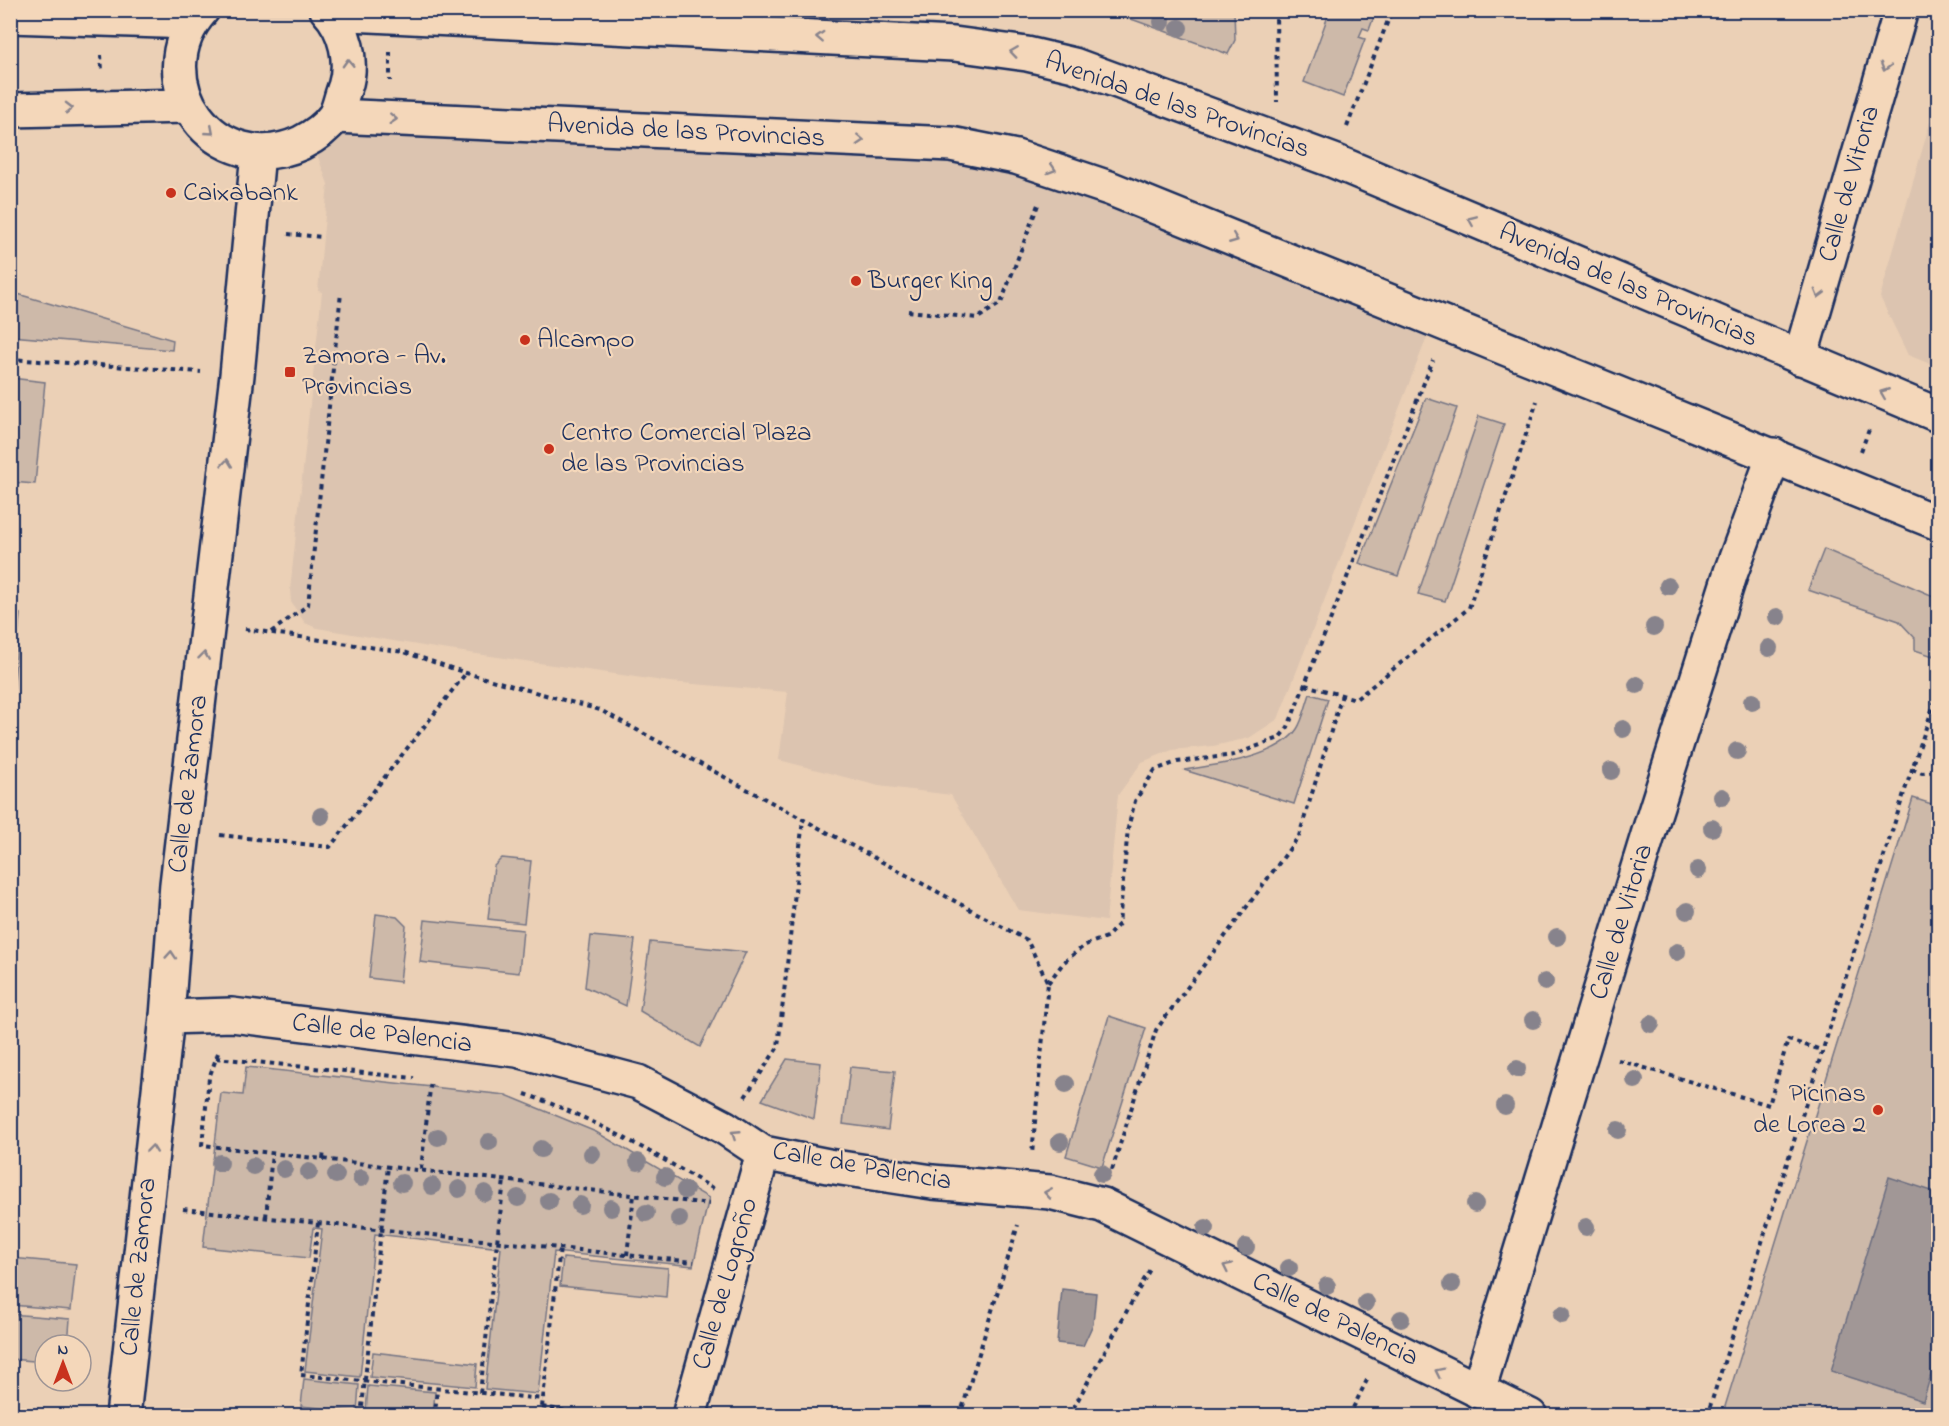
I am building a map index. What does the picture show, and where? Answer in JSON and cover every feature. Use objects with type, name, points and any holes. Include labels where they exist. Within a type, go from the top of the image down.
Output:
[{"type":"street","name":"Calle de Vitoria","points":[[1800,358],[1901,10]]},
{"type":"street","name":"Avenida de las Provincias","points":[[328,12],[954,44],[1027,54],[1074,65],[1334,161],[1938,415]]},
{"type":"street","name":"Avenida de las Provincias","points":[[10,16],[101,18],[197,16],[181,48],[179,76],[188,106],[198,120],[220,140],[258,153],[278,151],[307,140],[334,116],[348,76],[347,50],[342,32],[328,12]]},
{"type":"street","points":[[10,110],[188,106]]},
{"type":"street","name":"Avenida de las Provincias","points":[[334,116],[951,144],[1016,157],[1109,188],[1938,523]]},
{"type":"street","name":"Calle de Zamora","points":[[123,1416],[167,1017],[184,831],[237,375],[258,153]]},
{"type":"street","name":"Calle de Vitoria","points":[[1478,1391],[1724,595],[1774,455]]},
{"type":"street","name":"Calle de Palencia","points":[[167,1017],[232,1016],[517,1050],[638,1082],[724,1127],[763,1153],[932,1182],[1050,1192],[1102,1205],[1530,1416]]},
{"type":"street","name":"Calle de Logroño","points":[[689,1416],[763,1153]]},
{"type":"path","points":[[1275,141],[1278,89],[1276,10]]},
{"type":"path","points":[[1334,161],[1392,10]]},
{"type":"path","points":[[390,16],[390,119]]},
{"type":"path","points":[[101,18],[102,108]]},
{"type":"path","points":[[908,311],[978,318],[1001,303],[1051,168]]},
{"type":"path","points":[[270,633],[308,605],[341,293]]},
{"type":"path","points":[[1048,983],[1064,962],[1085,945],[1107,938],[1119,924],[1128,828],[1135,801],[1149,777],[1166,765],[1234,754],[1279,738],[1288,727],[1447,325]]},
{"type":"path","points":[[10,359],[237,375]]},
{"type":"path","points":[[1305,685],[1356,699],[1469,608],[1549,366]]},
{"type":"path","points":[[1847,485],[1884,393]]},
{"type":"path","points":[[208,623],[404,652],[466,673],[600,710],[1027,940],[1048,983],[1029,1190],[960,1416]]},
{"type":"path","points":[[184,831],[330,847],[466,673]]},
{"type":"path","points":[[1707,1416],[1938,692]]},
{"type":"path","points":[[1113,1169],[1156,1030],[1299,836],[1342,695]]},
{"type":"path","points":[[1912,769],[1922,773],[1938,771]]},
{"type":"path","points":[[724,1127],[778,1047],[802,819]]},
{"type":"path","points":[[1583,1049],[1768,1105],[1788,1040],[1822,1050]]},
{"type":"path","points":[[216,1058],[442,1081]]},
{"type":"path","points":[[209,1078],[202,1145],[748,1209]]},
{"type":"path","points":[[421,1169],[431,1080]]},
{"type":"path","points":[[517,1091],[553,1104],[632,1141],[748,1209]]},
{"type":"path","points":[[323,1159],[324,1150]]},
{"type":"path","points":[[266,1217],[272,1153]]},
{"type":"path","points":[[361,1416],[388,1166]]},
{"type":"path","points":[[480,1393],[504,1180]]},
{"type":"path","points":[[627,1255],[634,1195]]},
{"type":"path","points":[[146,1205],[732,1266]]},
{"type":"path","points":[[318,1223],[300,1375],[543,1400]]},
{"type":"path","points":[[1069,1416],[1168,1237]]},
{"type":"path","points":[[541,1416],[560,1248]]},
{"type":"path","points":[[435,1416],[438,1389]]},
{"type":"path","points":[[542,1407],[599,1416]]},
{"type":"path","points":[[726,1416],[727,1412],[785,1416]]},
{"type":"shaded area","points":[[1099,11],[1234,11],[1235,40],[1228,54],[1134,20]]},
{"type":"shaded area","points":[[1327,11],[1376,11],[1369,30],[1363,28],[1359,37],[1365,39],[1343,97],[1304,82],[1328,16]]},
{"type":"shaded area","points":[[1938,95],[1938,367],[1908,355],[1880,297]]},
{"type":"shaded area","points":[[342,135],[499,139],[969,163],[1029,178],[1269,265],[1429,332],[1278,719],[1249,738],[1213,746],[1172,750],[1142,762],[1118,795],[1106,921],[1018,910],[951,795],[879,786],[779,760],[788,692],[670,682],[435,648],[317,628],[305,623],[291,602],[290,590],[322,292],[318,291],[328,184],[315,149]]},
{"type":"shaded area","points":[[11,292],[173,340],[172,350],[11,336]]},
{"type":"shaded area","points":[[11,378],[45,382],[35,484],[11,482]]},
{"type":"shaded area","points":[[1426,398],[1457,408],[1398,576],[1359,563]]},
{"type":"shaded area","points":[[1479,416],[1504,424],[1445,601],[1418,594]]},
{"type":"shaded area","points":[[1824,549],[1938,598],[1938,651],[1933,656],[1915,650],[1915,638],[1899,621],[1808,590]]},
{"type":"shaded area","points":[[11,613],[20,614],[10,716]]},
{"type":"shaded area","points":[[1310,694],[1328,699],[1294,804],[1184,770],[1245,758],[1276,747],[1297,729]]},
{"type":"shaded area","name":"Picinas de Lorea 2","points":[[1913,798],[1938,806],[1938,1415],[1730,1416],[1723,1413]]},
{"type":"shaded area","points":[[502,858],[531,861],[524,923],[488,919],[494,866]]},
{"type":"shaded area","points":[[376,914],[397,917],[406,926],[400,982],[369,978]]},
{"type":"shaded area","points":[[425,920],[523,930],[519,973],[420,962]]},
{"type":"shaded area","points":[[591,936],[635,940],[626,1006],[585,987]]},
{"type":"shaded area","points":[[650,942],[746,952],[700,1047],[640,1011]]},
{"type":"shaded area","points":[[1109,1016],[1146,1028],[1102,1167],[1066,1156]]},
{"type":"shaded area","points":[[787,1059],[821,1063],[814,1119],[762,1100]]},
{"type":"shaded area","points":[[246,1067],[506,1095],[596,1132],[709,1198],[693,1266],[554,1252],[538,1394],[485,1389],[501,1248],[375,1234],[360,1377],[305,1371],[322,1229],[313,1228],[309,1258],[203,1247],[221,1093],[243,1095]]},
{"type":"shaded area","points":[[850,1067],[895,1071],[888,1130],[843,1124]]},
{"type":"shaded area","points":[[1889,1177],[1938,1193],[1938,1352],[1923,1401],[1831,1371]]},
{"type":"shaded area","points":[[11,1258],[76,1264],[71,1310],[11,1305]]},
{"type":"shaded area","points":[[563,1258],[668,1268],[666,1297],[560,1286]]},
{"type":"shaded area","points":[[1062,1289],[1096,1293],[1093,1324],[1083,1346],[1057,1343]]},
{"type":"shaded area","points":[[10,1314],[70,1319],[69,1333],[33,1333],[33,1361],[11,1359]]},
{"type":"shaded area","points":[[373,1352],[477,1364],[475,1387],[370,1377]]},
{"type":"shaded area","points":[[304,1379],[359,1385],[357,1412],[301,1406]]},
{"type":"shaded area","points":[[368,1386],[435,1392],[433,1415],[366,1412]]},
{"type":"place","name":"Caixabank","points":[[171,193]]},
{"type":"place","name":"Burger King","points":[[856,281]]},
{"type":"place","name":"Alcampo","points":[[525,340]]},
{"type":"place","name":"Zamora - Av. Provincias","points":[[290,372]]},
{"type":"place","name":"Centro Comercial Plaza de las Provincias","points":[[549,449]]},
{"type":"place","name":"Picinas de Lorea 2","points":[[1878,1110]]}]
